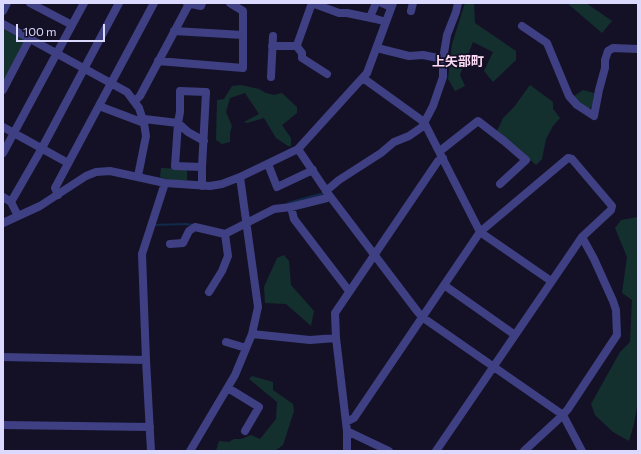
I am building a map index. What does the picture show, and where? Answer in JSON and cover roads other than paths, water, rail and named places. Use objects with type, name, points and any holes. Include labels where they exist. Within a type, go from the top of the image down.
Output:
[{"type":"street","points":[[3,11],[7,3]]},
{"type":"street","points":[[30,3],[72,25]]},
{"type":"street","points":[[3,153],[84,3]]},
{"type":"street","points":[[11,202],[42,148],[119,3]]},
{"type":"street","points":[[58,194],[55,188],[154,3]]},
{"type":"street","points":[[135,101],[140,96],[188,3],[201,6],[202,3]]},
{"type":"street","points":[[158,61],[243,68],[243,11],[230,3]]},
{"type":"street","points":[[297,46],[312,3],[339,13],[347,13],[386,22]]},
{"type":"street","points":[[370,18],[376,3]]},
{"type":"street","points":[[3,223],[40,206],[86,176],[96,172],[110,171],[165,183],[202,186],[222,184],[298,149],[363,78],[369,69],[392,5],[382,3]]},
{"type":"street","points":[[170,244],[184,243],[189,230],[195,227],[225,234],[274,209],[291,207],[327,198],[328,194],[339,180],[381,153],[394,142],[416,132],[422,127],[433,106],[439,90],[447,35],[458,3]]},
{"type":"street","points":[[3,24],[111,82],[127,92],[135,101],[144,121],[146,136],[138,176]]},
{"type":"street","points":[[522,26],[547,43],[569,96],[577,105],[594,116],[605,68],[604,60],[608,52],[613,48],[638,49]]},
{"type":"street","points":[[174,31],[243,35]]},
{"type":"street","points":[[271,77],[273,36]]},
{"type":"street","points":[[3,90],[30,38]]},
{"type":"street","points":[[272,46],[297,46]]},
{"type":"street","points":[[297,46],[302,53],[302,58],[327,74]]},
{"type":"street","points":[[377,48],[409,56],[423,55],[443,59]]},
{"type":"street","points":[[363,78],[424,122],[480,232],[551,281]]},
{"type":"street","points":[[202,167],[175,166],[180,112],[180,91],[206,92],[202,186]]},
{"type":"street","points":[[99,106],[144,121],[178,123],[188,132],[204,141]]},
{"type":"street","points":[[347,451],[347,431],[336,338],[335,313],[441,155],[478,121],[526,160],[500,184]]},
{"type":"street","points":[[3,127],[68,163]]},
{"type":"street","points":[[298,149],[328,194],[422,317],[563,415],[582,451]]},
{"type":"street","points":[[346,422],[354,418],[480,232],[568,158],[572,159],[612,206],[611,210],[582,237],[436,451]]},
{"type":"street","points":[[268,164],[277,186],[312,170]]},
{"type":"street","points":[[190,451],[235,375],[252,334],[258,306],[240,177]]},
{"type":"street","points":[[151,451],[142,254],[165,183]]},
{"type":"street","points":[[3,197],[11,202],[18,216]]},
{"type":"street","points":[[291,207],[294,219],[349,291]]},
{"type":"street","points":[[209,292],[222,271],[228,256],[225,234]]},
{"type":"street","points":[[524,451],[563,415],[617,335],[616,310],[613,301],[594,259],[582,237]]},
{"type":"street","points":[[444,285],[515,335]]},
{"type":"street","points":[[252,334],[310,340],[336,338]]},
{"type":"street","points":[[226,342],[246,348]]},
{"type":"street","points":[[3,357],[146,360]]},
{"type":"street","points":[[228,388],[259,407],[245,431]]},
{"type":"street","points":[[3,425],[150,427]]},
{"type":"street","points":[[347,431],[389,451]]},
{"type":"waterway","points":[[288,203],[324,193]]},
{"type":"waterway","points":[[154,225],[193,225]]},
{"type":"district","name":"上矢部町","points":[[458,62]]}]
